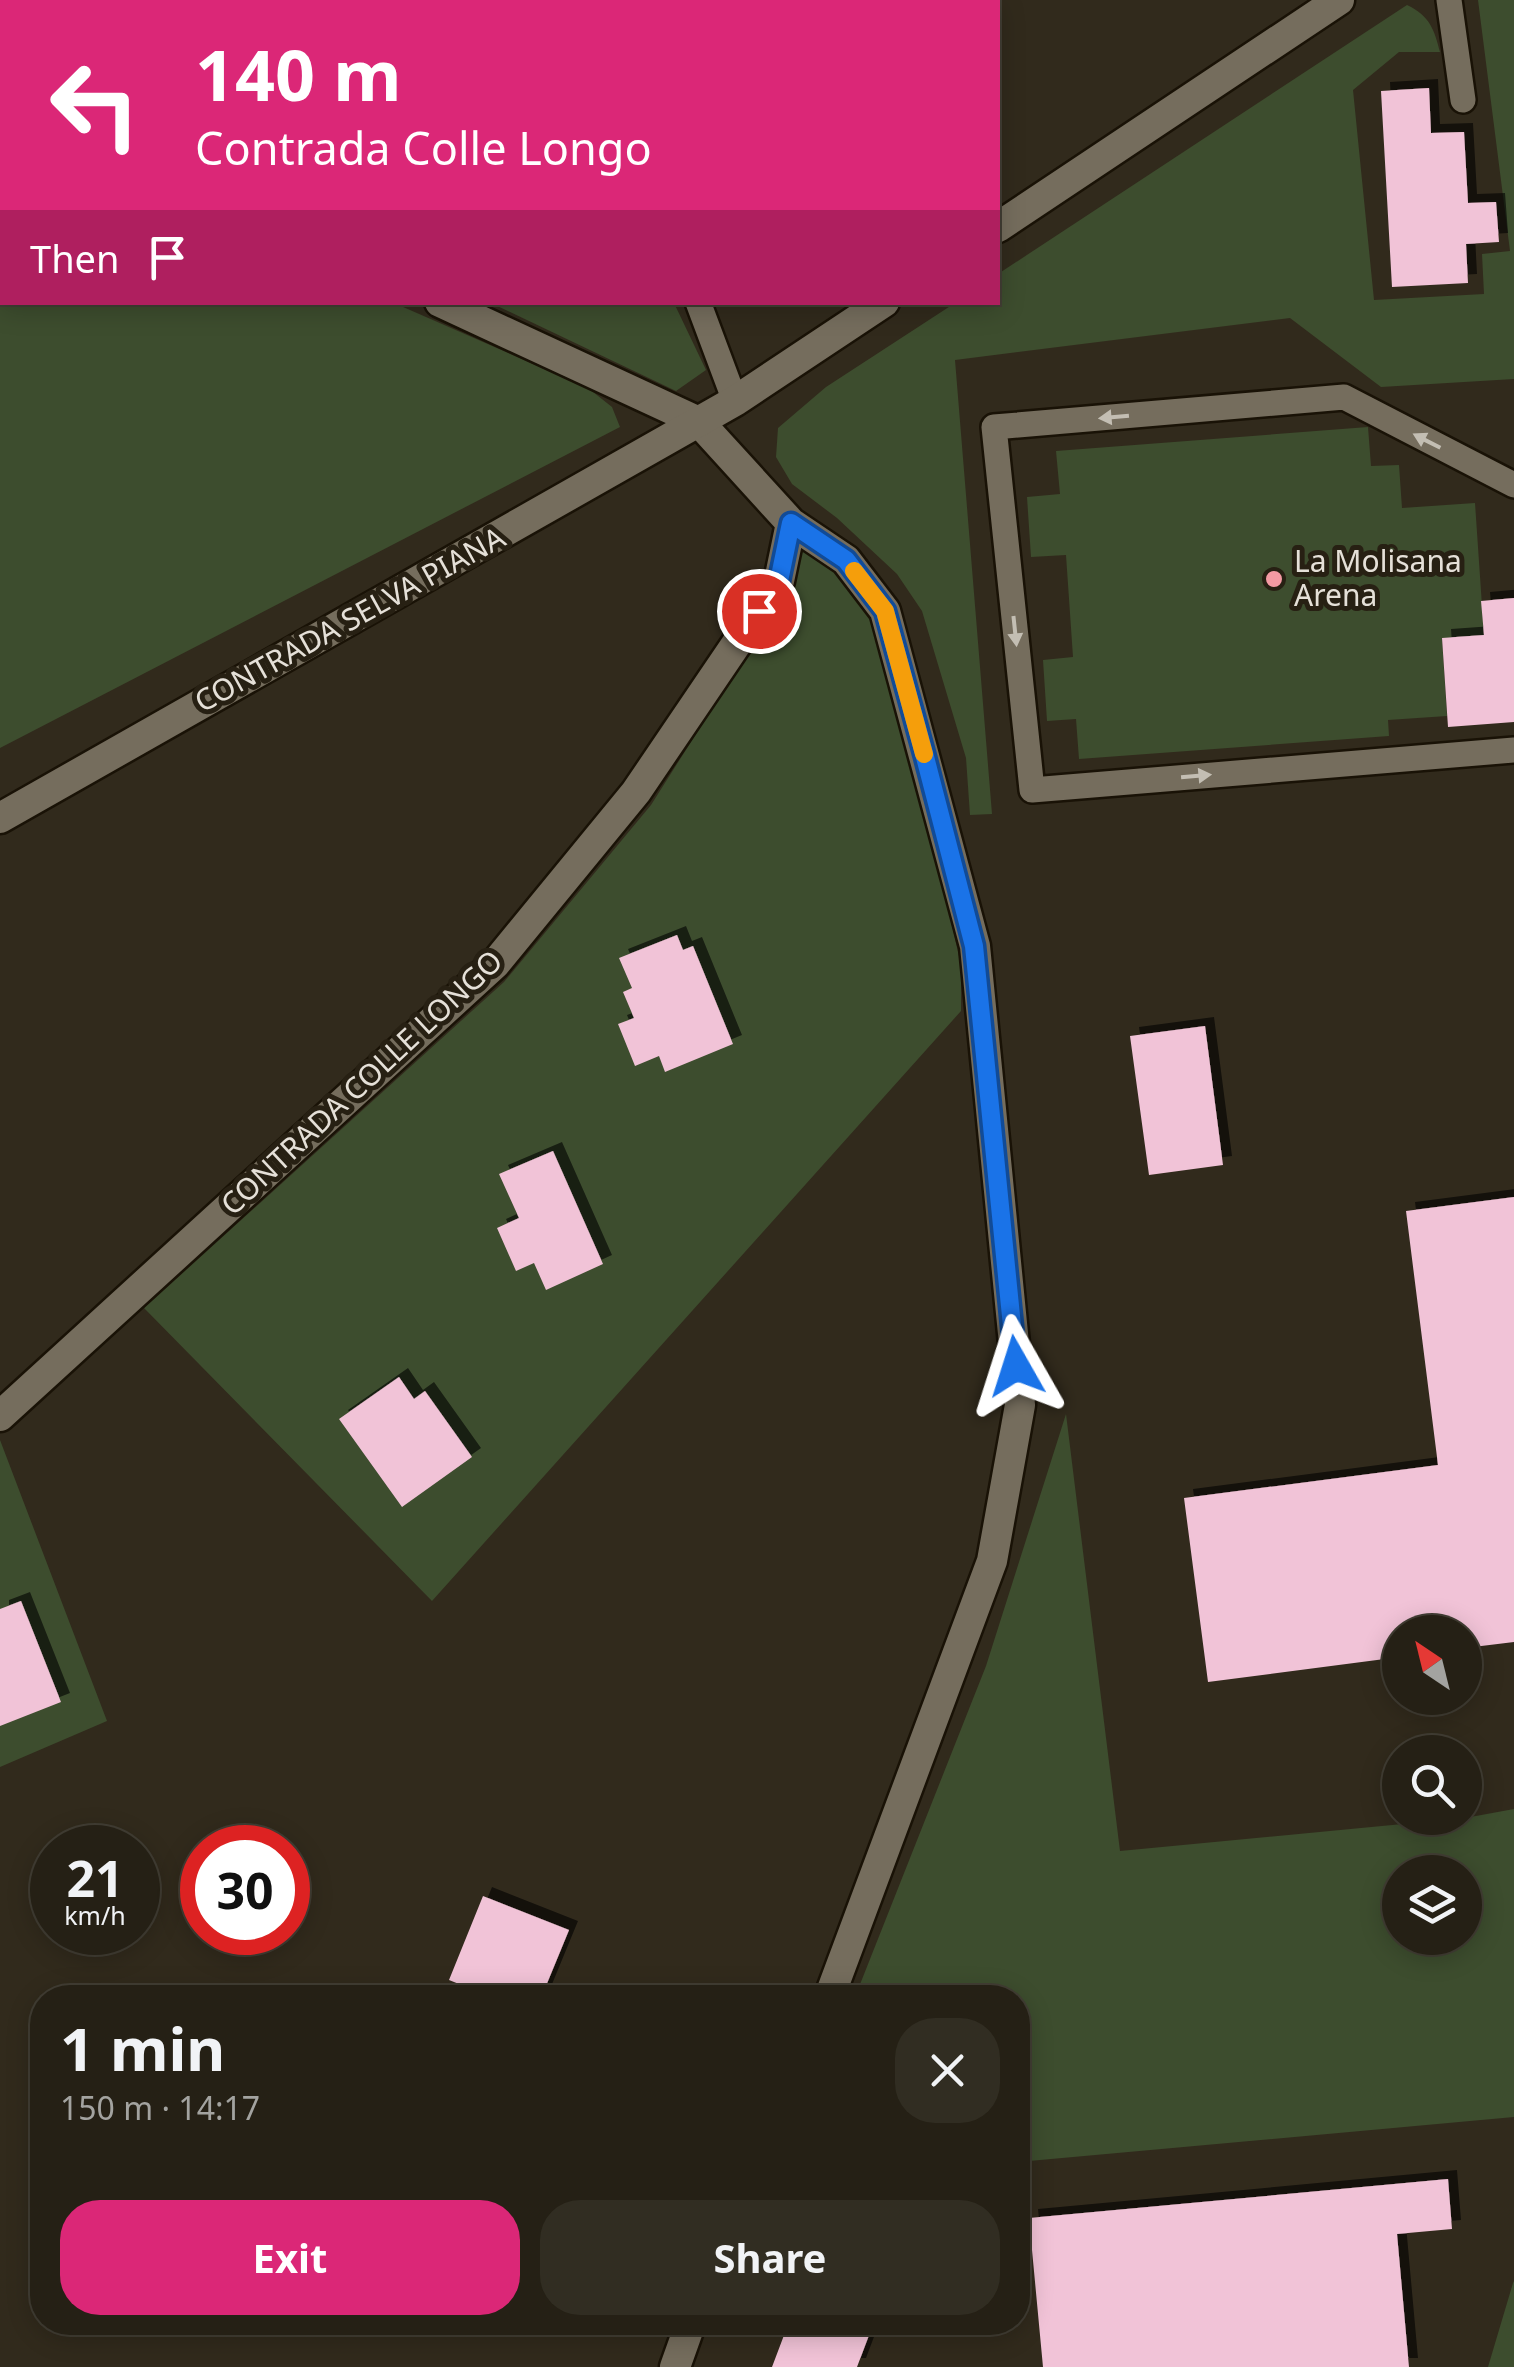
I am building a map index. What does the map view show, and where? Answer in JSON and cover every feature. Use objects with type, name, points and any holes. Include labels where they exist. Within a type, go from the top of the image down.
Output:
[{"type":"street","points":[[1000,226],[1340,0]]},
{"type":"street","points":[[446,305],[699,422],[791,523],[846,560],[885,611],[974,946],[1020,1404],[992,1561],[834,1985]]},
{"type":"street","name":"CONTRADA SELVA PIANA","points":[[0,818],[735,402],[880,305]]},
{"type":"street","name":"CONTRADA COLLE LONGO","points":[[0,1416],[495,964],[636,792],[779,581],[791,523]]},
{"type":"street","points":[[674,2367],[687,2335]]},
{"type":"lane","points":[[1449,0],[1463,100]]},
{"type":"lane","points":[[699,305],[735,402]]},
{"type":"lane","points":[[1514,485],[1344,398],[994,427],[1032,790],[1514,750]]},
{"type":"green space","points":[[1478,0],[1514,0],[1514,379],[1381,387],[1290,318],[955,360],[992,814],[970,815],[966,758],[922,611],[897,574],[837,518],[792,484],[776,457],[778,428],[826,387],[952,305],[1000,305],[1000,273],[1407,5],[1430,24],[1440,52],[1399,52],[1353,90],[1374,300],[1484,294],[1482,254],[1510,251]]},
{"type":"green space","points":[[0,305],[399,305],[588,388],[612,407],[620,427],[0,748]]},
{"type":"green space","points":[[495,305],[675,305],[706,370],[676,391]]},
{"type":"green space","name":"La Molisana Arena","points":[[1368,427],[1371,466],[1399,465],[1402,508],[1475,503],[1484,635],[1442,639],[1447,716],[1388,720],[1389,736],[1079,759],[1076,719],[1047,721],[1043,660],[1073,657],[1066,555],[1031,557],[1027,497],[1060,494],[1056,451]]},
{"type":"green space","points":[[802,547],[834,572],[877,626],[915,764],[961,965],[961,1011],[432,1601],[144,1308],[504,982],[651,805],[796,576]]},
{"type":"green space","points":[[1066,1414],[1120,1851],[1382,1826],[1382,1835],[1482,1835],[1482,1815],[1514,1809],[1514,2117],[1030,2161],[1030,1985],[860,1985],[986,1666]]},
{"type":"green space","points":[[0,1440],[107,1721],[0,1767]]},
{"type":"green space","points":[[1513,2283],[1514,2367],[1488,2367]]},
{"type":"building","points":[[1429,88],[1431,133],[1464,132],[1468,203],[1496,202],[1499,242],[1466,244],[1468,283],[1392,287],[1381,91]]},
{"type":"building","points":[[1514,598],[1514,722],[1448,727],[1442,638],[1484,635],[1481,601]]},
{"type":"building","points":[[677,935],[683,950],[693,946],[733,1044],[665,1072],[659,1056],[635,1066],[618,1024],[634,1018],[623,992],[632,988],[619,958]]},
{"type":"building","points":[[1205,1026],[1223,1165],[1149,1175],[1130,1036]]},
{"type":"building","points":[[553,1151],[603,1264],[546,1290],[534,1263],[516,1271],[497,1228],[519,1218],[499,1174]]},
{"type":"building","points":[[1514,1197],[1514,1642],[1482,1646],[1482,1615],[1382,1615],[1382,1659],[1208,1682],[1184,1498],[1438,1465],[1406,1211]]},
{"type":"building","points":[[399,1377],[414,1399],[425,1391],[472,1457],[402,1507],[339,1419]]},
{"type":"building","points":[[21,1601],[61,1702],[0,1726],[0,1609]]},
{"type":"building","points":[[483,1896],[569,1930],[546,1985],[462,1985],[449,1980]]},
{"type":"building","points":[[1448,2179],[1452,2229],[1397,2234],[1409,2367],[1043,2367],[1030,2218]]},
{"type":"building","points":[[784,2335],[869,2335],[857,2367],[772,2367]]},
{"type":"slow traffic","points":[[854,571],[885,611],[924,754]]},
{"type":"place","name":"La Molisana Arena","points":[[1274,579]]},
{"type":"route","points":[[759,611],[779,581],[791,523],[846,560],[885,611],[974,946],[1016,1366]]}]
